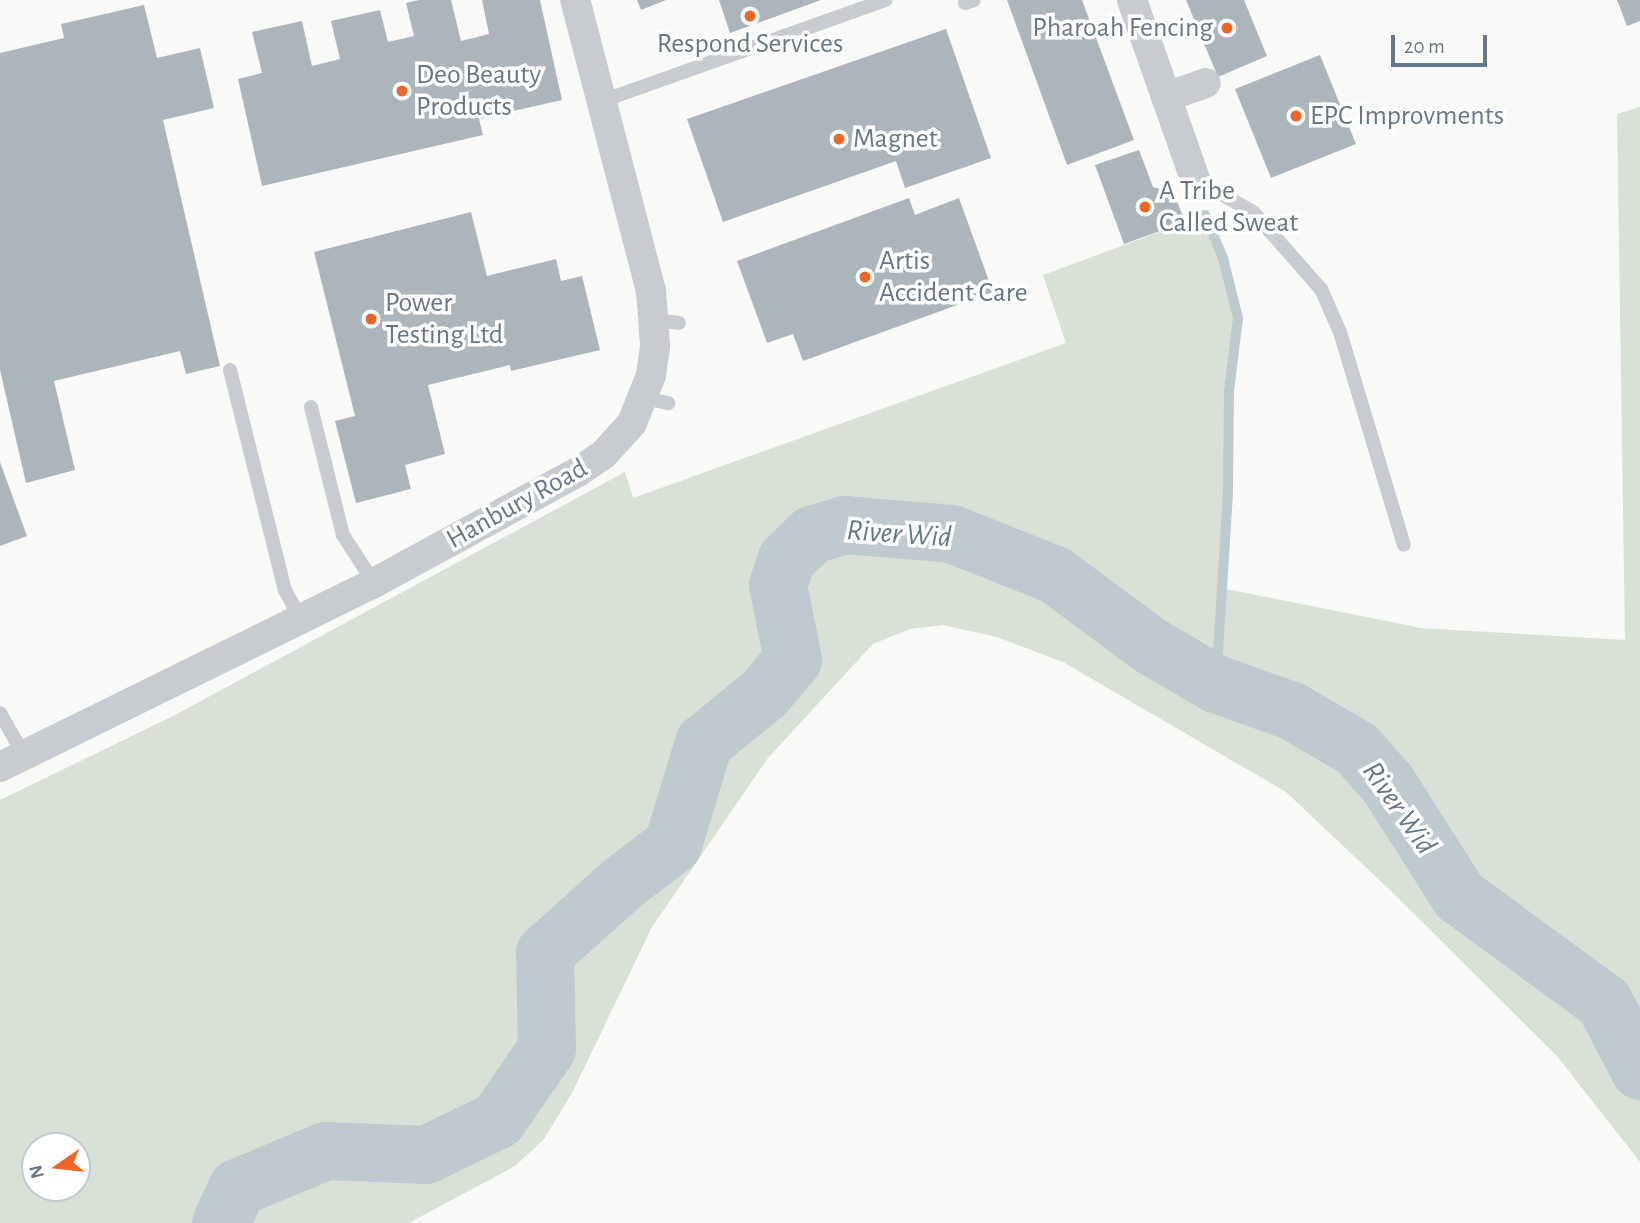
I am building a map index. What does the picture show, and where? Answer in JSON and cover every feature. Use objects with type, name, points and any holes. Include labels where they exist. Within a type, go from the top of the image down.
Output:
[{"type":"street","name":"Hanbury Road","points":[[12,761],[374,583],[604,454],[656,400],[656,345],[667,322],[651,291],[575,0]]},
{"type":"street","points":[[1132,0],[1195,179]]},
{"type":"street","points":[[1166,97],[1206,83]]},
{"type":"lane","points":[[602,100],[886,0]]},
{"type":"lane","points":[[1195,179],[1253,212],[1321,289],[1340,332],[1404,545]]},
{"type":"lane","points":[[230,370],[285,590],[301,620]]},
{"type":"lane","points":[[311,407],[343,535],[374,583]]},
{"type":"lane","points":[[0,713],[12,761]]},
{"type":"shaded area","points":[[1640,107],[1640,1162],[1557,1056],[1391,891],[1286,792],[1063,662],[997,637],[943,625],[910,629],[873,644],[768,758],[652,927],[572,1093],[544,1139],[515,1166],[409,1223],[0,1223],[0,800],[171,717],[625,472],[633,498],[1066,343],[1043,275],[1208,214],[1226,259],[1242,314],[1233,390],[1233,482],[1226,589],[1421,628],[1625,640],[1617,114]]},
{"type":"building","points":[[419,0],[451,0],[461,41],[489,34],[482,0],[540,0],[562,100],[479,119],[483,135],[262,186],[238,79],[262,73],[252,32],[302,21],[312,66],[340,59],[331,21],[380,10],[388,42],[414,36],[406,3]]},
{"type":"building","points":[[637,0],[666,0],[641,10]]},
{"type":"building","name":"Respond Services","points":[[719,0],[821,0],[730,33]]},
{"type":"building","points":[[1007,0],[1082,0],[1134,140],[1067,165]]},
{"type":"building","name":"Pharoah Fencing","points":[[1186,0],[1244,0],[1267,56],[1218,77]]},
{"type":"building","points":[[1617,0],[1640,0],[1640,21],[1627,26]]},
{"type":"building","points":[[144,5],[157,58],[200,48],[214,108],[163,120],[220,366],[186,374],[180,351],[54,381],[75,470],[26,483],[0,370],[0,53],[64,38],[61,24]]},
{"type":"building","name":"Magnet","points":[[946,29],[991,158],[905,188],[896,161],[723,222],[687,119]]},
{"type":"building","name":"EPC Improvments","points":[[1320,55],[1356,144],[1271,178],[1235,89]]},
{"type":"building","name":"A Tribe Called Sweat","points":[[1139,150],[1153,187],[1174,193],[1185,222],[1124,244],[1095,165]]},
{"type":"building","name":"Artis Accident Care","points":[[909,198],[915,215],[959,198],[993,292],[803,361],[793,334],[767,343],[737,261]]},
{"type":"building","points":[[471,212],[487,276],[556,259],[561,281],[582,276],[600,350],[511,371],[510,365],[428,385],[445,454],[405,465],[411,489],[356,503],[335,421],[355,416],[314,252]]},
{"type":"building","points":[[0,462],[27,536],[0,546]]},
{"type":"waterway","points":[[1205,215],[1223,258],[1238,318],[1229,391],[1228,493],[1216,684]]},
{"type":"waterway","name":"River Wid","points":[[221,1223],[237,1188],[326,1151],[426,1155],[498,1120],[547,1049],[545,953],[623,883],[673,845],[704,743],[765,693],[793,660],[778,585],[787,559],[812,535],[845,525],[952,534],[1055,575],[1151,646],[1216,684],[1292,711],[1357,749],[1388,784],[1459,896],[1604,1002],[1640,1071]]},
{"type":"place","name":"Respond Services","points":[[750,16]]},
{"type":"place","name":"Pharoah Fencing","points":[[1227,28]]},
{"type":"place","name":"Deo Beauty Products","points":[[402,91]]},
{"type":"place","name":"EPC Improvments","points":[[1296,116]]},
{"type":"place","name":"Magnet","points":[[839,139]]},
{"type":"place","name":"A Tribe Called Sweat","points":[[1145,207]]},
{"type":"place","name":"Artis Accident Care","points":[[865,277]]},
{"type":"place","name":"Power Testing Ltd","points":[[371,319]]}]
